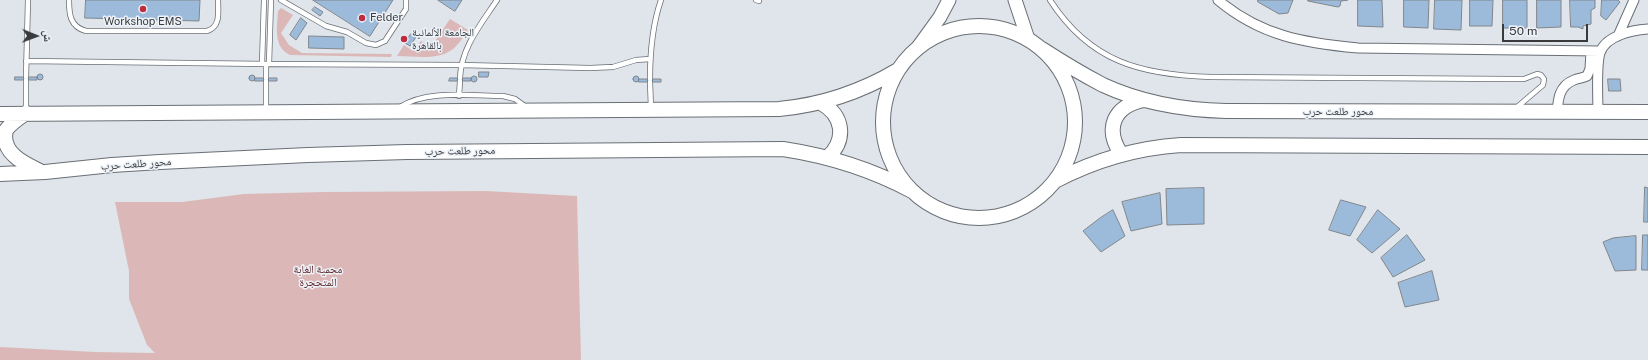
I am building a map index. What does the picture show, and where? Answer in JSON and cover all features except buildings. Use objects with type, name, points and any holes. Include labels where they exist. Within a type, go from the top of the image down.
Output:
[{"type":"main road","points":[[919,46],[947,31],[979,25],[1006,30],[1028,39],[1042,49],[1054,62],[1064,77],[1071,93],[1074,111],[1073,142],[1069,156],[1062,170],[1043,194],[1024,207],[1002,216],[970,218],[955,215],[940,210],[925,202],[901,179],[893,164],[887,149],[883,115],[890,84],[898,70],[919,46],[940,17],[949,0]]},
{"type":"main road","points":[[1015,0],[1028,39]]},
{"type":"main road","name":"محور طلعت حرب","points":[[1042,49],[1105,85],[1144,100],[1184,108],[1204,110],[1557,113],[1648,112]]},
{"type":"main road","points":[[0,114],[779,109],[821,103],[847,95],[865,88],[898,70]]},
{"type":"main road","points":[[1121,154],[1114,144],[1112,131],[1115,119],[1122,109],[1132,102],[1144,100]]},
{"type":"main road","points":[[821,103],[832,110],[836,115],[840,128],[839,141],[833,152],[828,157]]},
{"type":"main road","points":[[26,113],[6,129],[2,141],[3,148],[11,158],[44,172]]},
{"type":"main road","points":[[1053,183],[1086,166],[1121,154],[1141,150],[1181,146],[1648,147]]},
{"type":"main road","name":"محور طلعت حرب","points":[[0,174],[44,172],[160,162],[407,152],[783,149],[828,157],[871,171],[912,191]]},
{"type":"street","points":[[1218,0],[1246,20],[1269,32],[1325,45],[1358,48],[1600,52]]},
{"type":"street","points":[[1618,36],[1634,0]]},
{"type":"street","points":[[1598,113],[1600,52],[1607,43],[1618,36],[1648,29]]},
{"type":"street","points":[[1557,113],[1558,99],[1563,88],[1572,81],[1583,78],[1589,73],[1591,51]]},
{"type":"lane","points":[[26,113],[28,0]]},
{"type":"lane","points":[[69,0],[69,12],[72,22],[81,30],[207,31],[214,28],[218,22],[218,0]]},
{"type":"lane","points":[[264,0],[266,112]]},
{"type":"lane","points":[[266,64],[271,0]]},
{"type":"lane","points":[[281,0],[326,26],[342,30],[366,43],[376,45],[385,41],[406,9],[406,0]]},
{"type":"lane","points":[[459,96],[460,65],[465,50],[497,0]]},
{"type":"lane","points":[[651,110],[650,59],[652,35],[661,0]]},
{"type":"lane","points":[[1050,0],[1068,26],[1091,45],[1133,67],[1163,74],[1211,77],[1502,79],[1524,79],[1537,74],[1541,75],[1544,79],[1543,85],[1512,112]]},
{"type":"lane","points":[[26,61],[460,65],[590,68],[613,67],[636,60],[650,59]]},
{"type":"lane","points":[[395,112],[410,102],[424,97],[459,96],[509,97],[520,102],[530,111]]},
{"type":"green space","points":[[281,8],[293,15],[281,33],[289,45],[302,53],[392,54],[391,57],[290,55],[278,42],[278,11]]},
{"type":"green space","points":[[450,19],[468,30],[451,50],[444,54],[429,57],[397,56],[404,45],[413,51],[421,41],[431,47]]},
{"type":"green space","name":"محمية الغابة المتحجرة","points":[[486,191],[577,196],[581,360],[0,360],[0,347],[95,352],[155,353],[147,345],[129,299],[129,271],[115,202],[182,202],[244,194]]},
{"type":"place","name":"Workshop EMS","points":[[143,9]]},
{"type":"place","name":"Felder","points":[[362,18]]},
{"type":"place","name":"الجامعة الألمانية بالقاهرة","points":[[404,39]]}]
